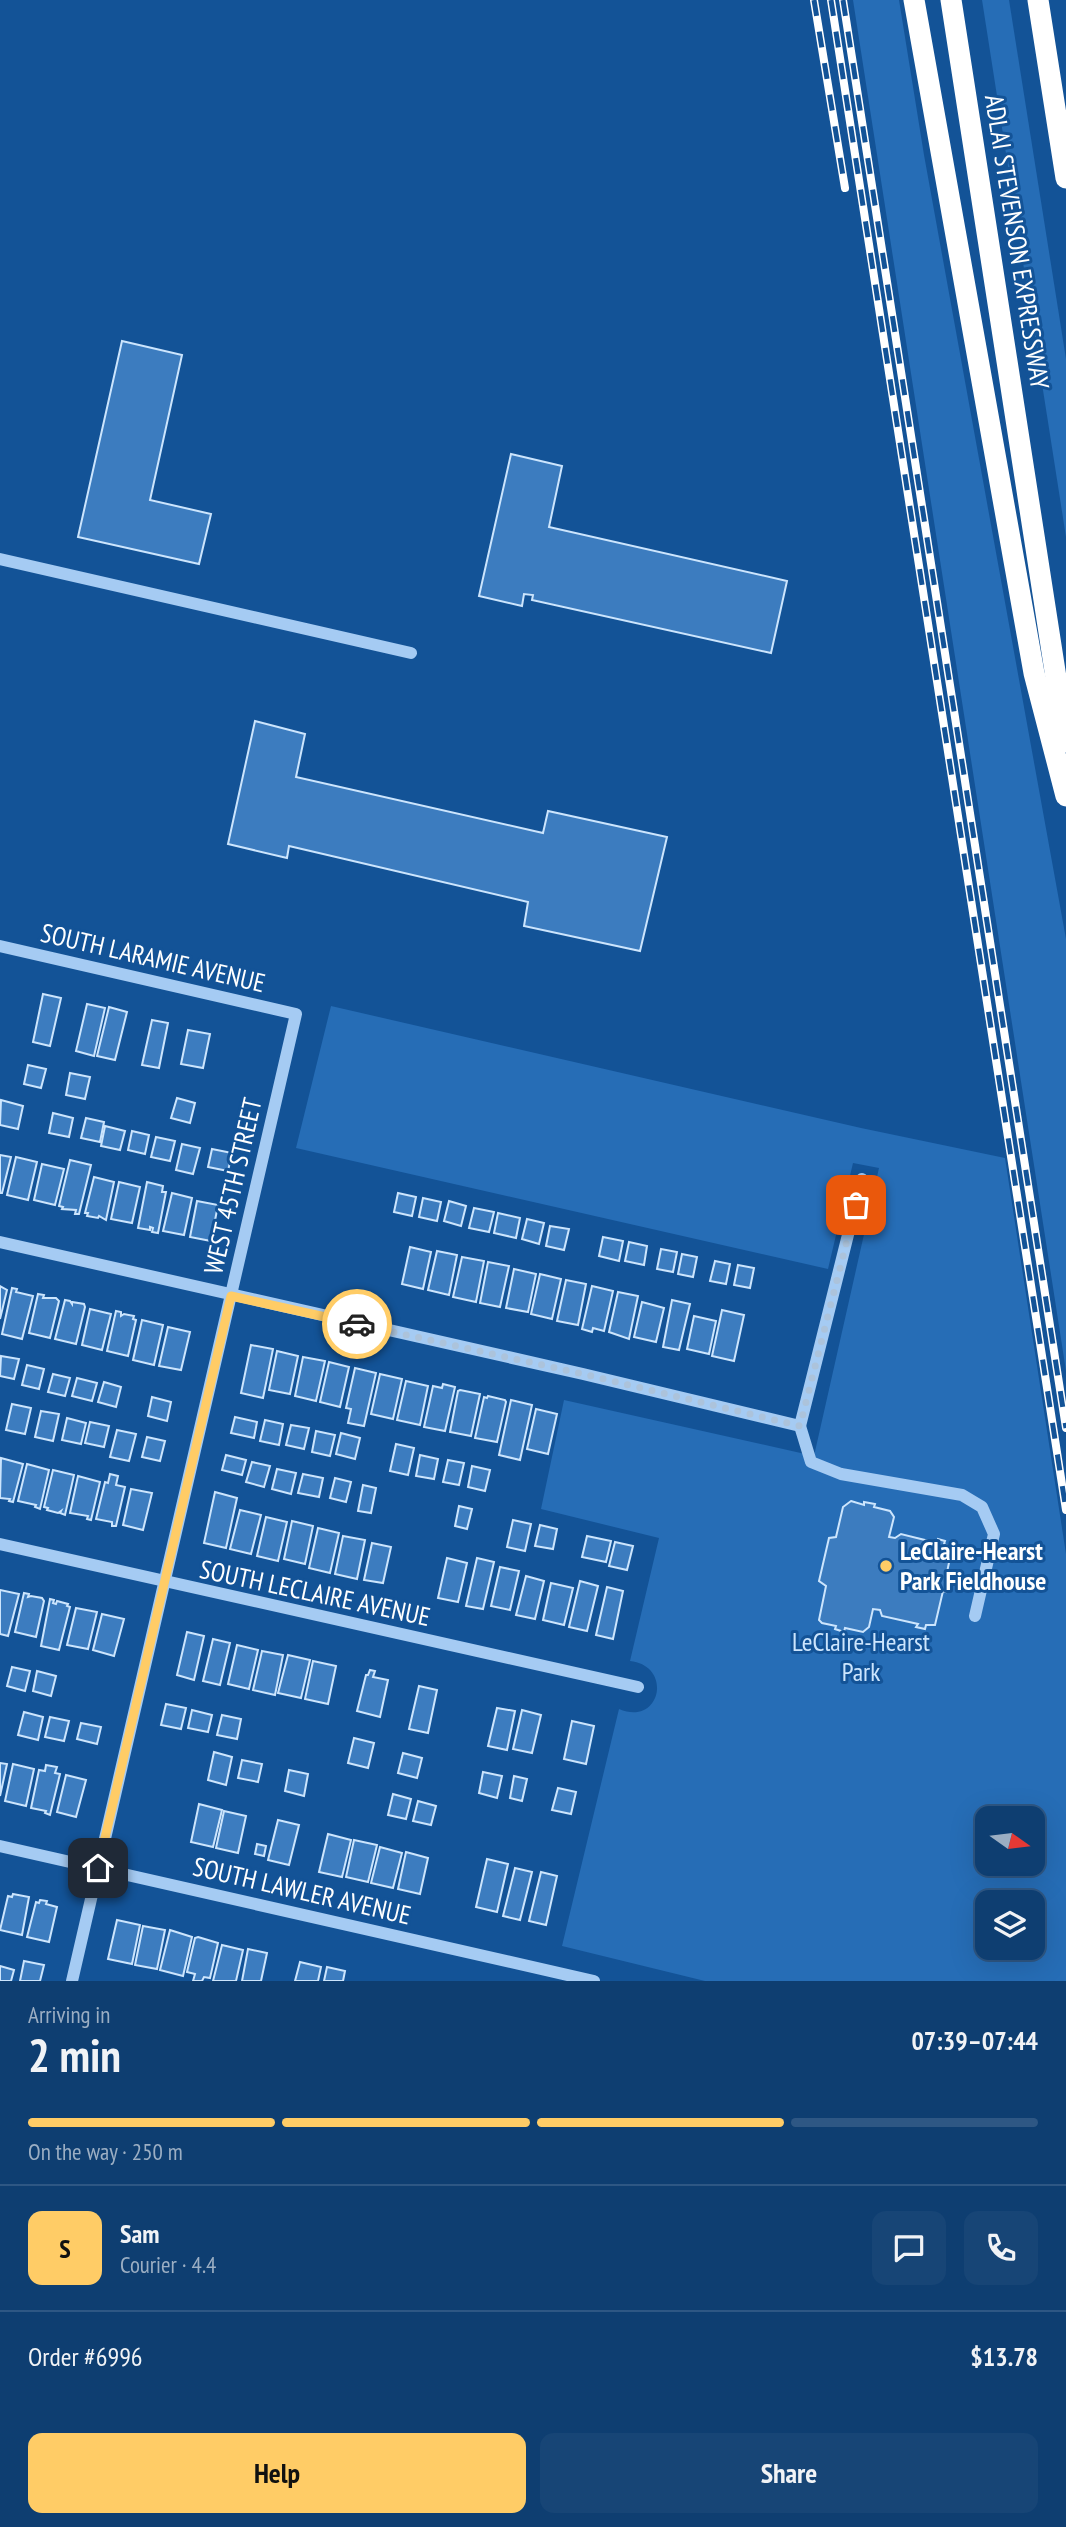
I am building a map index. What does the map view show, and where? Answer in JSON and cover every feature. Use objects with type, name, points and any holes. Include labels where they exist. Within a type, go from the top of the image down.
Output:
[{"type":"highway","points":[[914,0],[1034,673],[1066,796]]},
{"type":"highway","name":"ADLAI STEVENSON EXPRESSWAY","points":[[951,0],[1066,742]]},
{"type":"highway","points":[[1038,0],[1066,178]]},
{"type":"street","points":[[0,559],[411,653]]},
{"type":"street","name":"SOUTH LARAMIE AVENUE","points":[[0,946],[296,1014]]},
{"type":"street","name":"WEST 45TH STREET","points":[[72,1981],[296,1014]]},
{"type":"street","points":[[862,1179],[800,1426],[811,1462],[841,1474],[962,1495],[982,1507],[995,1534],[975,1616]]},
{"type":"street","points":[[0,1242],[800,1426]]},
{"type":"street","name":"SOUTH LECLAIRE AVENUE","points":[[0,1544],[164,1583],[638,1687]]},
{"type":"street","name":"SOUTH LAWLER AVENUE","points":[[0,1846],[594,1981]]},
{"type":"green space","points":[[853,0],[899,0],[924,155],[1066,939],[1066,1371]]},
{"type":"green space","points":[[982,0],[1009,0],[1066,359],[1066,537]]},
{"type":"green space","name":"LeClaire-Hearst Park","points":[[331,1006],[861,1128],[1005,1158],[1066,1554],[1066,1981],[705,1981],[562,1946],[619,1709],[633,1712],[644,1710],[652,1703],[656,1694],[657,1683],[653,1673],[644,1665],[630,1661],[659,1538],[541,1509],[564,1400],[814,1456],[879,1168],[853,1163],[828,1269],[296,1148]]},
{"type":"building","points":[[122,341],[182,355],[150,500],[211,514],[199,564],[78,537]]},
{"type":"building","points":[[511,454],[562,466],[549,527],[787,581],[771,653],[532,600],[533,595],[524,594],[522,606],[479,596]]},
{"type":"building","points":[[255,721],[305,734],[296,777],[543,833],[548,811],[667,837],[640,951],[524,926],[528,902],[289,846],[287,858],[228,844]]},
{"type":"building","points":[[43,994],[61,998],[50,1046],[33,1042]]},
{"type":"building","points":[[87,1004],[105,1008],[94,1056],[76,1051]]},
{"type":"building","points":[[109,1007],[127,1012],[115,1060],[97,1056]]},
{"type":"building","points":[[152,1020],[168,1023],[159,1068],[142,1065]]},
{"type":"building","points":[[188,1030],[210,1034],[203,1068],[181,1064]]},
{"type":"building","points":[[28,1065],[46,1069],[41,1088],[24,1084]]},
{"type":"building","points":[[70,1073],[90,1077],[85,1099],[66,1095]]},
{"type":"building","points":[[177,1098],[195,1103],[190,1123],[171,1118]]},
{"type":"building","points":[[1,1100],[23,1106],[18,1129],[0,1125]]},
{"type":"building","points":[[53,1113],[73,1118],[69,1137],[49,1133]]},
{"type":"building","points":[[86,1118],[104,1122],[100,1142],[81,1138]]},
{"type":"building","points":[[105,1126],[125,1131],[120,1150],[101,1146]]},
{"type":"building","points":[[132,1131],[149,1135],[145,1154],[128,1150]]},
{"type":"building","points":[[156,1137],[175,1141],[170,1161],[151,1157]]},
{"type":"building","points":[[182,1144],[200,1148],[193,1174],[176,1170]]},
{"type":"building","points":[[212,1149],[232,1153],[228,1171],[208,1167]]},
{"type":"building","points":[[0,1155],[11,1157],[2,1193],[0,1193]]},
{"type":"building","points":[[16,1157],[37,1162],[28,1200],[7,1195]]},
{"type":"building","points":[[70,1160],[91,1165],[79,1214],[75,1214],[76,1210],[62,1209],[63,1207],[59,1206]]},
{"type":"building","points":[[42,1164],[64,1169],[55,1205],[34,1200]]},
{"type":"building","points":[[94,1177],[114,1182],[106,1220],[99,1216],[87,1216],[88,1213],[85,1213]]},
{"type":"building","points":[[119,1182],[140,1187],[132,1223],[111,1219]]},
{"type":"building","points":[[147,1182],[163,1186],[162,1192],[166,1192],[158,1233],[152,1232],[153,1228],[150,1227],[150,1230],[138,1228]]},
{"type":"building","points":[[172,1193],[192,1198],[184,1235],[163,1231]]},
{"type":"building","points":[[398,1193],[416,1197],[412,1216],[394,1212]]},
{"type":"building","points":[[423,1198],[441,1202],[437,1221],[419,1217]]},
{"type":"building","points":[[197,1201],[218,1205],[211,1241],[190,1237]]},
{"type":"building","points":[[449,1201],[466,1206],[461,1226],[444,1221]]},
{"type":"building","points":[[474,1208],[494,1212],[489,1232],[469,1228]]},
{"type":"building","points":[[498,1213],[520,1218],[516,1238],[494,1233]]},
{"type":"building","points":[[527,1219],[544,1223],[539,1244],[522,1239]]},
{"type":"building","points":[[550,1226],[569,1229],[564,1250],[546,1246]]},
{"type":"building","points":[[603,1237],[623,1241],[619,1261],[599,1256]]},
{"type":"building","points":[[629,1242],[647,1246],[644,1265],[625,1261]]},
{"type":"building","points":[[410,1247],[431,1252],[423,1289],[402,1284]]},
{"type":"building","points":[[661,1249],[677,1252],[673,1272],[657,1269]]},
{"type":"building","points":[[437,1251],[457,1255],[449,1295],[428,1290]]},
{"type":"building","points":[[682,1254],[697,1257],[693,1277],[678,1274]]},
{"type":"building","points":[[462,1257],[484,1261],[476,1302],[453,1297]]},
{"type":"building","points":[[715,1261],[730,1264],[726,1284],[710,1281]]},
{"type":"building","points":[[488,1262],[509,1266],[500,1307],[480,1303]]},
{"type":"building","points":[[738,1265],[754,1268],[750,1288],[734,1285]]},
{"type":"building","points":[[514,1269],[536,1274],[528,1312],[506,1308]]},
{"type":"building","points":[[540,1274],[561,1279],[552,1319],[531,1314]]},
{"type":"building","points":[[566,1280],[586,1284],[578,1325],[557,1321]]},
{"type":"building","points":[[0,1286],[7,1290],[0,1319]]},
{"type":"building","points":[[592,1286],[613,1291],[604,1331],[582,1329]]},
{"type":"building","points":[[12,1288],[17,1289],[16,1292],[33,1296],[22,1339],[2,1334]]},
{"type":"building","points":[[618,1292],[638,1296],[629,1339],[609,1332]]},
{"type":"building","points":[[38,1294],[44,1295],[43,1298],[56,1298],[59,1301],[50,1338],[29,1333]]},
{"type":"building","points":[[65,1300],[72,1304],[84,1304],[85,1307],[76,1344],[55,1339]]},
{"type":"building","points":[[672,1300],[690,1304],[679,1350],[663,1347]]},
{"type":"building","points":[[642,1302],[664,1308],[656,1342],[634,1337]]},
{"type":"building","points":[[90,1309],[111,1314],[102,1350],[82,1345]]},
{"type":"building","points":[[722,1310],[744,1315],[734,1361],[712,1356]]},
{"type":"building","points":[[116,1311],[121,1312],[121,1316],[134,1316],[133,1319],[136,1320],[128,1356],[107,1351]]},
{"type":"building","points":[[694,1316],[716,1321],[709,1354],[687,1349]]},
{"type":"building","points":[[142,1320],[163,1325],[154,1365],[133,1360]]},
{"type":"building","points":[[168,1327],[190,1332],[181,1370],[159,1366]]},
{"type":"building","points":[[251,1345],[273,1349],[263,1398],[241,1393]]},
{"type":"building","points":[[277,1351],[298,1356],[290,1394],[269,1390]]},
{"type":"building","points":[[1,1356],[19,1359],[14,1379],[0,1376]]},
{"type":"building","points":[[303,1357],[325,1361],[316,1401],[295,1396]]},
{"type":"building","points":[[329,1362],[349,1367],[340,1407],[320,1402]]},
{"type":"building","points":[[27,1365],[44,1369],[39,1389],[22,1385]]},
{"type":"building","points":[[355,1368],[376,1373],[364,1426],[348,1423],[351,1409],[346,1408]]},
{"type":"building","points":[[53,1374],[70,1378],[65,1396],[48,1392]]},
{"type":"building","points":[[380,1374],[402,1379],[393,1419],[371,1414]]},
{"type":"building","points":[[77,1378],[97,1383],[92,1401],[72,1396]]},
{"type":"building","points":[[406,1381],[428,1386],[420,1425],[397,1420]]},
{"type":"building","points":[[104,1382],[121,1387],[116,1407],[98,1402]]},
{"type":"building","points":[[443,1384],[455,1387],[445,1431],[424,1427],[433,1386],[442,1388]]},
{"type":"building","points":[[460,1390],[480,1394],[471,1436],[450,1432]]},
{"type":"building","points":[[152,1397],[171,1402],[167,1421],[148,1416]]},
{"type":"building","points":[[484,1397],[506,1402],[497,1442],[475,1438]]},
{"type":"building","points":[[511,1400],[532,1405],[520,1460],[499,1455]]},
{"type":"building","points":[[12,1404],[31,1408],[25,1434],[6,1430]]},
{"type":"building","points":[[536,1409],[557,1414],[548,1454],[527,1449]]},
{"type":"building","points":[[41,1411],[59,1414],[53,1441],[35,1437]]},
{"type":"building","points":[[235,1417],[257,1422],[254,1438],[231,1433]]},
{"type":"building","points":[[67,1418],[86,1423],[81,1444],[62,1440]]},
{"type":"building","points":[[265,1420],[283,1424],[279,1445],[260,1441]]},
{"type":"building","points":[[90,1422],[109,1426],[104,1447],[85,1443]]},
{"type":"building","points":[[291,1425],[309,1428],[304,1449],[286,1445]]},
{"type":"building","points":[[117,1430],[136,1434],[129,1461],[110,1457]]},
{"type":"building","points":[[316,1431],[335,1435],[330,1456],[312,1452]]},
{"type":"building","points":[[341,1433],[360,1438],[355,1459],[336,1454]]},
{"type":"building","points":[[147,1437],[165,1441],[160,1461],[142,1457]]},
{"type":"building","points":[[396,1444],[414,1448],[408,1475],[390,1471]]},
{"type":"building","points":[[226,1455],[246,1460],[242,1475],[222,1470]]},
{"type":"building","points":[[420,1455],[438,1459],[434,1479],[416,1476]]},
{"type":"building","points":[[1,1458],[23,1464],[13,1502],[0,1498]]},
{"type":"building","points":[[448,1460],[464,1463],[459,1485],[443,1482]]},
{"type":"building","points":[[252,1462],[270,1466],[264,1487],[246,1482]]},
{"type":"building","points":[[27,1464],[49,1470],[40,1509],[35,1507],[36,1505],[18,1501]]},
{"type":"building","points":[[472,1466],[490,1470],[485,1491],[468,1487]]},
{"type":"building","points":[[277,1469],[296,1473],[291,1494],[272,1489]]},
{"type":"building","points":[[53,1470],[74,1475],[65,1515],[60,1513],[61,1511],[58,1513],[44,1507]]},
{"type":"building","points":[[110,1474],[118,1476],[116,1485],[125,1487],[116,1526],[112,1526],[112,1522],[96,1519],[105,1482],[108,1483]]},
{"type":"building","points":[[303,1474],[323,1478],[319,1497],[298,1493]]},
{"type":"building","points":[[78,1476],[100,1482],[91,1520],[87,1519],[88,1516],[70,1513]]},
{"type":"building","points":[[335,1478],[351,1482],[346,1502],[330,1498]]},
{"type":"building","points":[[363,1485],[376,1488],[371,1513],[358,1511]]},
{"type":"building","points":[[131,1489],[152,1493],[143,1530],[123,1525]]},
{"type":"building","points":[[215,1492],[237,1498],[226,1548],[204,1543]]},
{"type":"building","name":"LeClaire-Hearst Park Fieldhouse","points":[[851,1501],[864,1505],[864,1502],[875,1504],[874,1507],[890,1511],[894,1517],[889,1537],[895,1538],[901,1534],[937,1543],[938,1539],[945,1541],[944,1544],[952,1548],[945,1582],[948,1583],[946,1592],[943,1591],[935,1625],[926,1625],[925,1629],[916,1627],[918,1624],[882,1616],[880,1610],[873,1609],[869,1627],[863,1632],[845,1628],[844,1632],[819,1620],[826,1586],[819,1581],[829,1538],[836,1537],[843,1507]]},
{"type":"building","points":[[459,1506],[472,1509],[467,1529],[455,1526]]},
{"type":"building","points":[[240,1510],[261,1515],[251,1554],[230,1549]]},
{"type":"building","points":[[266,1517],[287,1522],[278,1561],[257,1556]]},
{"type":"building","points":[[513,1520],[531,1524],[525,1551],[507,1547]]},
{"type":"building","points":[[292,1521],[313,1526],[305,1564],[284,1559]]},
{"type":"building","points":[[540,1525],[557,1529],[553,1549],[535,1546]]},
{"type":"building","points":[[318,1528],[339,1533],[330,1573],[309,1568]]},
{"type":"building","points":[[343,1536],[365,1540],[357,1579],[335,1574]]},
{"type":"building","points":[[587,1536],[611,1541],[606,1562],[582,1557]]},
{"type":"building","points":[[615,1542],[633,1546],[627,1570],[609,1566]]},
{"type":"building","points":[[372,1543],[391,1547],[383,1583],[364,1580]]},
{"type":"building","points":[[447,1558],[467,1563],[458,1602],[438,1598]]},
{"type":"building","points":[[477,1558],[494,1562],[483,1609],[466,1606]]},
{"type":"building","points":[[500,1567],[519,1571],[510,1610],[491,1606]]},
{"type":"building","points":[[526,1576],[544,1581],[535,1619],[516,1615]]},
{"type":"building","points":[[580,1581],[598,1586],[587,1631],[569,1627]]},
{"type":"building","points":[[551,1583],[573,1588],[564,1625],[543,1620]]},
{"type":"building","points":[[607,1587],[623,1591],[613,1639],[596,1635]]},
{"type":"building","points":[[0,1590],[19,1594],[8,1636],[0,1634]]},
{"type":"building","points":[[24,1593],[29,1594],[28,1597],[42,1598],[44,1601],[36,1637],[15,1632]]},
{"type":"building","points":[[50,1599],[54,1600],[53,1603],[56,1604],[57,1601],[70,1607],[59,1650],[41,1646]]},
{"type":"building","points":[[76,1608],[97,1612],[88,1649],[67,1645]]},
{"type":"building","points":[[102,1614],[124,1619],[114,1656],[93,1650]]},
{"type":"building","points":[[187,1632],[204,1636],[194,1680],[177,1675]]},
{"type":"building","points":[[213,1639],[230,1643],[220,1685],[203,1681]]},
{"type":"building","points":[[237,1645],[258,1650],[249,1689],[228,1684]]},
{"type":"building","points":[[262,1651],[283,1655],[275,1695],[253,1690]]},
{"type":"building","points":[[288,1655],[310,1660],[301,1698],[278,1693]]},
{"type":"building","points":[[313,1661],[336,1666],[328,1704],[305,1699]]},
{"type":"building","points":[[12,1667],[30,1671],[25,1691],[7,1686]]},
{"type":"building","points":[[370,1670],[375,1671],[373,1677],[388,1680],[380,1717],[357,1711],[366,1675]]},
{"type":"building","points":[[37,1671],[56,1676],[51,1696],[33,1691]]},
{"type":"building","points":[[419,1686],[437,1690],[428,1733],[409,1729]]},
{"type":"building","points":[[166,1704],[186,1708],[181,1729],[161,1725]]},
{"type":"building","points":[[497,1708],[515,1711],[507,1750],[488,1746]]},
{"type":"building","points":[[192,1710],[212,1715],[208,1732],[188,1728]]},
{"type":"building","points":[[522,1710],[541,1715],[532,1753],[513,1749]]},
{"type":"building","points":[[24,1712],[43,1717],[38,1740],[18,1735]]},
{"type":"building","points":[[222,1715],[241,1719],[237,1739],[217,1735]]},
{"type":"building","points":[[50,1717],[69,1721],[64,1741],[45,1737]]},
{"type":"building","points":[[572,1721],[594,1726],[586,1764],[564,1759]]},
{"type":"building","points":[[81,1723],[101,1727],[97,1744],[77,1739]]},
{"type":"building","points":[[354,1738],[374,1743],[368,1768],[348,1763]]},
{"type":"building","points":[[214,1752],[232,1757],[226,1785],[208,1780]]},
{"type":"building","points":[[403,1753],[422,1758],[417,1778],[398,1773]]},
{"type":"building","points":[[242,1760],[262,1764],[258,1782],[238,1778]]},
{"type":"building","points":[[0,1763],[7,1764],[0,1796]]},
{"type":"building","points":[[13,1764],[34,1769],[26,1806],[5,1801]]},
{"type":"building","points":[[46,1765],[57,1767],[55,1773],[60,1774],[50,1815],[45,1813],[46,1811],[31,1808],[39,1770],[45,1771]]},
{"type":"building","points":[[289,1770],[308,1774],[304,1796],[285,1791]]},
{"type":"building","points":[[483,1772],[502,1776],[497,1798],[479,1793]]},
{"type":"building","points":[[66,1775],[86,1780],[76,1817],[57,1812]]},
{"type":"building","points":[[514,1776],[527,1779],[522,1801],[510,1798]]},
{"type":"building","points":[[558,1788],[576,1792],[571,1814],[552,1810]]},
{"type":"building","points":[[393,1794],[411,1799],[406,1819],[388,1815]]},
{"type":"building","points":[[418,1801],[436,1806],[431,1825],[413,1821]]},
{"type":"building","points":[[199,1804],[222,1810],[213,1847],[191,1842]]},
{"type":"building","points":[[224,1811],[246,1816],[238,1853],[216,1848]]},
{"type":"building","points":[[278,1820],[299,1825],[289,1865],[268,1860]]},
{"type":"building","points":[[328,1834],[351,1840],[342,1877],[319,1872]]},
{"type":"building","points":[[354,1840],[377,1845],[368,1882],[346,1877]]},
{"type":"building","points":[[257,1844],[266,1846],[264,1856],[255,1854]]},
{"type":"building","points":[[380,1847],[402,1853],[393,1888],[371,1883]]},
{"type":"building","points":[[406,1852],[428,1858],[420,1894],[398,1889]]},
{"type":"building","points":[[487,1859],[508,1864],[497,1912],[476,1907]]},
{"type":"building","points":[[515,1868],[532,1872],[520,1920],[503,1916]]},
{"type":"building","points":[[541,1872],[557,1876],[546,1925],[529,1921]]},
{"type":"building","points":[[13,1894],[29,1897],[22,1935],[0,1930],[8,1896],[12,1897]]},
{"type":"building","points":[[40,1900],[57,1907],[49,1942],[27,1937],[36,1902],[39,1903]]},
{"type":"building","points":[[117,1920],[140,1925],[132,1964],[108,1959]]},
{"type":"building","points":[[143,1926],[165,1930],[157,1969],[135,1965]]},
{"type":"building","points":[[170,1930],[192,1937],[183,1976],[160,1970]]},
{"type":"building","points":[[195,1938],[218,1943],[210,1978],[193,1981],[195,1974],[187,1972]]},
{"type":"building","points":[[222,1945],[243,1950],[236,1981],[213,1981]]},
{"type":"building","points":[[248,1949],[267,1953],[261,1981],[242,1981]]},
{"type":"building","points":[[24,1961],[44,1965],[40,1981],[20,1981]]},
{"type":"building","points":[[300,1962],[321,1967],[318,1981],[295,1981]]},
{"type":"building","points":[[0,1966],[14,1970],[11,1981],[0,1981]]},
{"type":"building","points":[[327,1967],[345,1971],[343,1981],[324,1981]]},
{"type":"railway","points":[[814,0],[845,188]]},
{"type":"railway","points":[[831,0],[1066,1510]]},
{"type":"railway","points":[[843,0],[1066,1428]]},
{"type":"way so far","points":[[357,1324],[800,1426],[856,1205]]},
{"type":"place","name":"LeClaire-Hearst Park Fieldhouse","points":[[886,1566]]},
{"type":"route","points":[[98,1868],[231,1296],[357,1324]]}]
